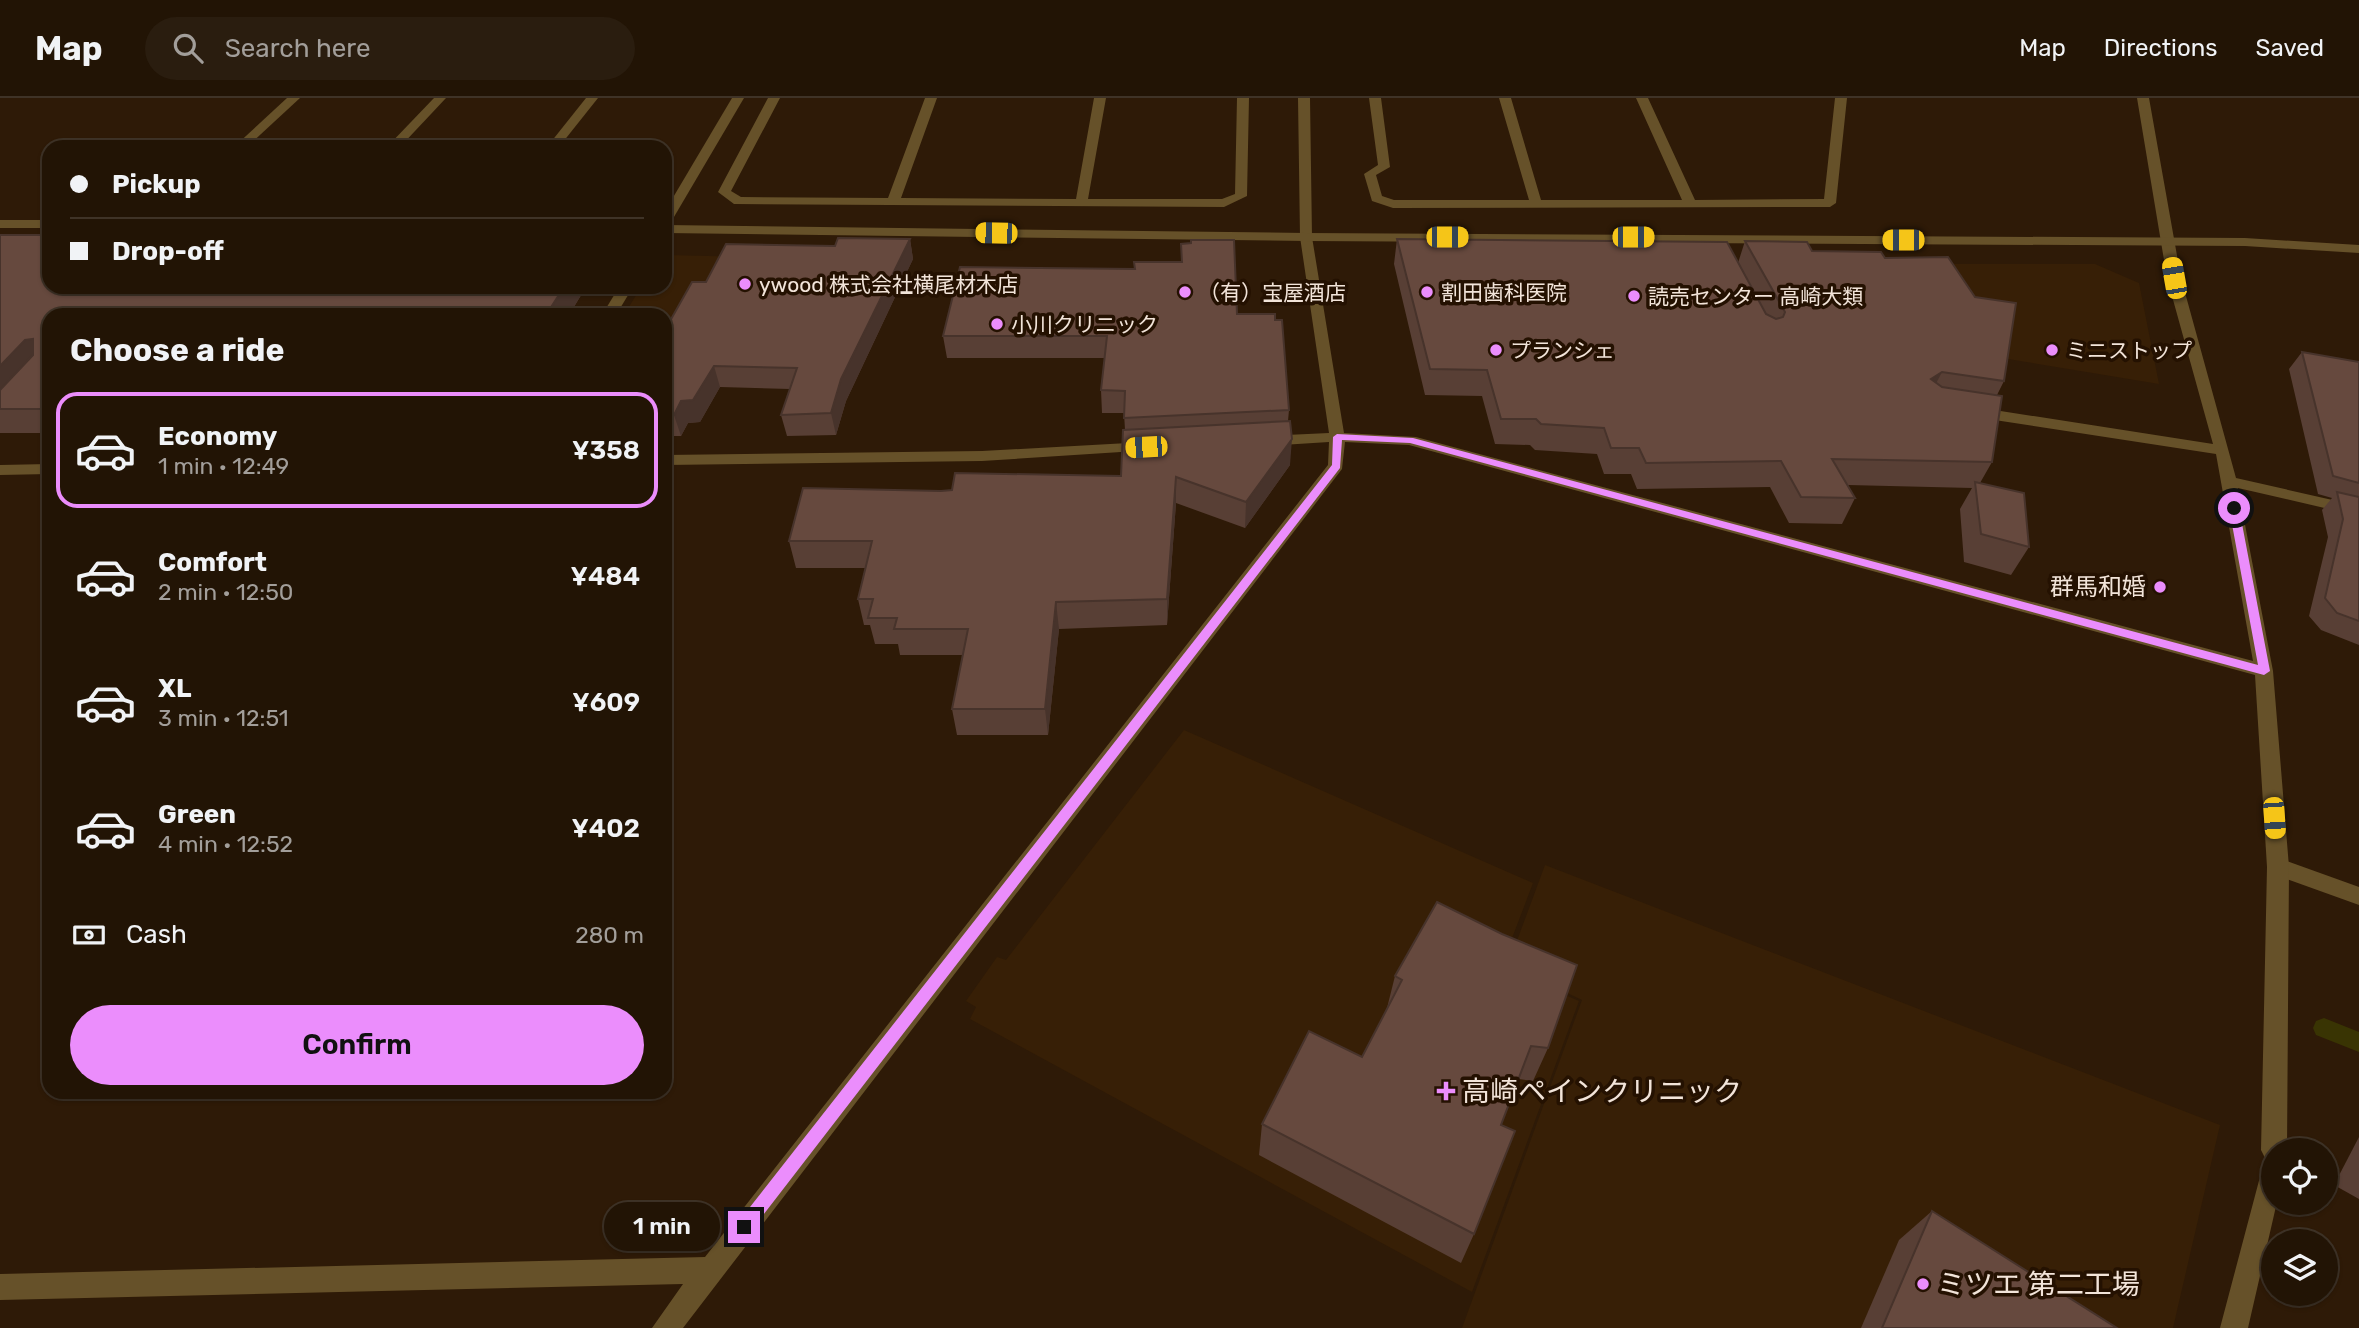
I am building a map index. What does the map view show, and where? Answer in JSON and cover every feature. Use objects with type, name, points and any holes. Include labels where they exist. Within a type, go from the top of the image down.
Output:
[{"type":"street","points":[[248,140],[295,98]]},
{"type":"street","points":[[400,140],[440,98]]},
{"type":"street","points":[[559,140],[592,98]]},
{"type":"street","points":[[672,210],[738,98]]},
{"type":"street","points":[[774,98],[724,192],[738,201],[1224,203],[1241,196],[1243,98]]},
{"type":"street","points":[[893,202],[931,98]]},
{"type":"street","points":[[1081,203],[1100,98]]},
{"type":"street","points":[[666,1328],[1336,466],[1337,437],[1306,237],[1304,98]]},
{"type":"street","points":[[1375,98],[1384,167],[1370,174],[1376,198],[1393,204],[1830,203],[1842,98]]},
{"type":"street","points":[[1505,98],[1536,204]]},
{"type":"street","points":[[1642,98],[1690,203]]},
{"type":"street","points":[[2143,98],[2174,278],[2223,450],[2264,671],[2278,867],[2274,1138]]},
{"type":"street","points":[[0,224],[42,224]]},
{"type":"street","points":[[672,229],[1306,237],[2245,242],[2359,249]]},
{"type":"street","points":[[1713,238],[1723,260]]},
{"type":"street","points":[[1956,409],[2223,450]]},
{"type":"street","points":[[1255,441],[1337,437],[1410,440],[2264,671]]},
{"type":"street","points":[[672,460],[982,456],[1160,447]]},
{"type":"street","points":[[0,486],[8,470],[42,469]]},
{"type":"street","points":[[2229,481],[2359,510]]},
{"type":"street","points":[[2278,867],[2359,896]]},
{"type":"street","points":[[2234,1328],[2261,1215]]},
{"type":"street","points":[[0,1287],[710,1270]]},
{"type":"shaded area","points":[[672,255],[791,258],[672,328],[672,308],[628,308],[637,294],[672,294]]},
{"type":"shaded area","points":[[1934,264],[2095,264],[2139,283],[2159,384],[2002,358]]},
{"type":"shaded area","points":[[1184,730],[1533,883],[1501,967],[1579,1001],[1472,1292],[970,1019],[976,1007],[966,1001],[997,957],[1006,960]]},
{"type":"shaded area","points":[[1545,865],[2220,1125],[2173,1328],[1462,1328],[1582,1000],[1508,965]]},
{"type":"building","points":[[0,235],[42,235],[42,294],[560,294],[550,308],[42,308],[42,409],[0,409],[0,390],[33,355],[33,339],[25,340],[0,366]]},
{"type":"building","points":[[838,238],[910,239],[841,379],[831,413],[781,415],[797,368],[714,366],[693,400],[681,401],[672,415],[672,317],[692,282],[706,282],[726,244],[835,246]]},
{"type":"building","points":[[1397,239],[1727,242],[1766,314],[1776,319],[1783,317],[1785,312],[1745,241],[1807,242],[1812,251],[1881,252],[1885,258],[1948,257],[1975,297],[2016,303],[2004,381],[1942,372],[1931,379],[1942,387],[2002,396],[1992,462],[1832,459],[1855,498],[1801,497],[1781,461],[1646,463],[1639,448],[1611,448],[1604,428],[1541,424],[1536,419],[1501,419],[1487,370],[1430,369]]},
{"type":"building","points":[[1191,240],[1234,240],[1237,314],[1275,314],[1275,320],[1282,320],[1289,410],[1124,418],[1125,391],[1101,390],[1107,336],[943,336],[960,267],[1135,269],[1134,262],[1182,262],[1181,244],[1191,243]]},
{"type":"building","points":[[2302,352],[2359,362],[2359,483],[2333,476]]},
{"type":"building","points":[[1290,421],[1292,439],[1246,502],[1176,477],[1167,599],[1056,602],[1045,709],[952,709],[968,629],[894,629],[897,618],[868,618],[873,599],[858,599],[872,541],[789,541],[803,488],[952,490],[955,473],[1121,476],[1123,430]]},
{"type":"building","points":[[1975,482],[2024,493],[2029,547],[1981,534]]},
{"type":"building","points":[[2337,492],[2359,497],[2359,621],[2337,613],[2325,598],[2343,519]]},
{"type":"building","name":"高崎ペインクリニック","points":[[1437,902],[1502,934],[1577,965],[1548,1048],[1531,1046],[1501,1125],[1515,1131],[1474,1234],[1262,1124],[1309,1031],[1362,1057],[1402,980],[1395,976]]},
{"type":"building","points":[[1932,1211],[2117,1328],[1882,1328]]},
{"type":"waterway","points":[[2324,1028],[2359,1042]]},
{"type":"place","name":"ywood 株式会社横尾材木店","points":[[745,284]]},
{"type":"place","name":"（有）宝屋酒店","points":[[1185,292]]},
{"type":"place","name":"割田歯科医院","points":[[1427,292]]},
{"type":"place","name":"読売センター 高崎大類","points":[[1634,296]]},
{"type":"place","name":"小川クリニック","points":[[997,324]]},
{"type":"place","name":"プランシェ","points":[[1496,350]]},
{"type":"place","name":"ミニストップ","points":[[2052,350]]},
{"type":"place","name":"群馬和婚","points":[[2160,587]]},
{"type":"place","name":"高崎ペインクリニック","points":[[1446,1091]]},
{"type":"place","name":"ミツエ 第二工場","points":[[1923,1284]]},
{"type":"route","points":[[744,1227],[1336,466],[1337,437],[1410,440],[2264,671],[2234,508]]}]
